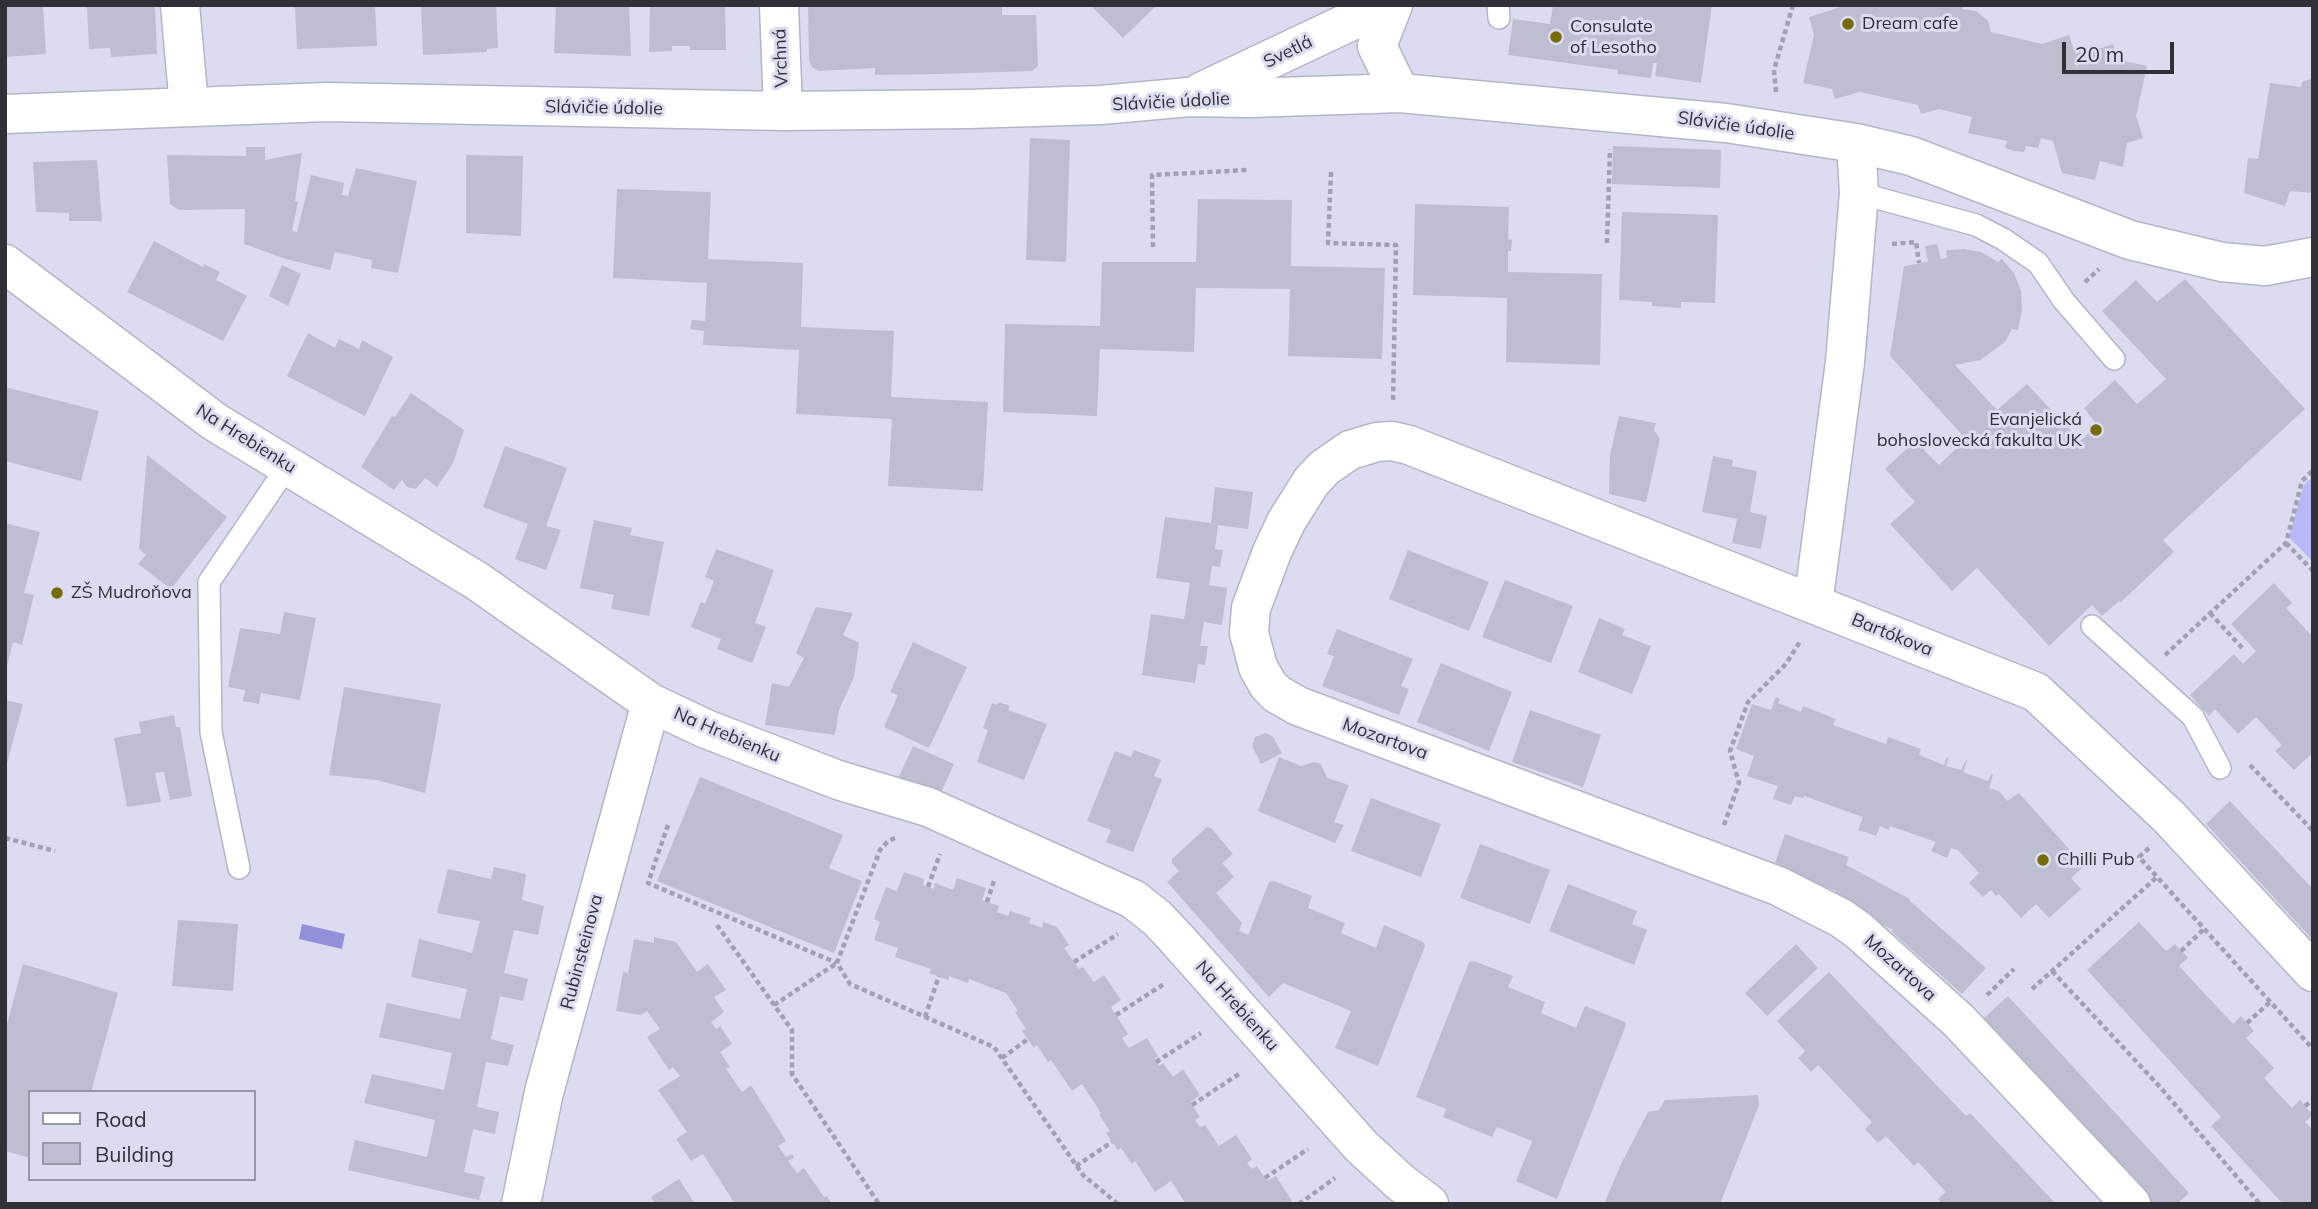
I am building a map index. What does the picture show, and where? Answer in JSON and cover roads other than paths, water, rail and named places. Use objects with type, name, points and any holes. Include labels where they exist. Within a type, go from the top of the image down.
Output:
[{"type":"street","points":[[180,5],[189,106]]},
{"type":"street","name":"Vrchná","points":[[779,5],[783,111]]},
{"type":"street","name":"Svetlá","points":[[1189,97],[1385,5]]},
{"type":"street","points":[[1392,5],[1377,46],[1400,93]]},
{"type":"street","name":"Slávičie údolie","points":[[5,114],[327,102],[783,111],[1101,105],[1189,97],[1249,98],[1400,93],[1726,122],[1856,143],[1911,156],[2130,240],[2222,262],[2265,266],[2313,257]]},
{"type":"street","points":[[1809,619],[1845,362],[1859,193],[1856,143]]},
{"type":"street","name":"Na Hrebienku","points":[[5,264],[215,422],[477,581],[651,703],[706,729],[838,780],[928,807],[1133,899],[1162,923],[1360,1146],[1429,1204]]},
{"type":"street","name":"Mozartova","points":[[1809,619],[1409,445],[1384,441],[1350,450],[1324,468],[1301,495],[1272,552],[1251,608],[1249,633],[1254,656],[1268,685],[1277,694],[1298,706],[1711,861],[1806,899],[1841,918],[1858,930],[1959,1021],[2131,1204]]},
{"type":"street","name":"Bartókova","points":[[1809,619],[2036,692],[2169,817],[2313,972]]},
{"type":"street","name":"Rubinsteinova","points":[[520,1204],[544,1092],[651,703]]},
{"type":"lane","points":[[1859,193],[1976,225],[2003,239],[2038,263],[2064,301],[2115,359]]},
{"type":"lane","points":[[239,868],[211,732],[209,582],[288,467]]},
{"type":"lane","points":[[2092,626],[2193,717],[2220,768]]},
{"type":"place","name":"Dream cafe","points":[[1848,24]]},
{"type":"place","name":"Consulate of Lesotho","points":[[1556,37]]},
{"type":"place","name":"Evanjelická bohoslovecká fakulta UK","points":[[2096,430]]},
{"type":"place","name":"ZŠ Mudroňova","points":[[57,593]]},
{"type":"place","name":"Chilli Pub","points":[[2043,860]]}]
